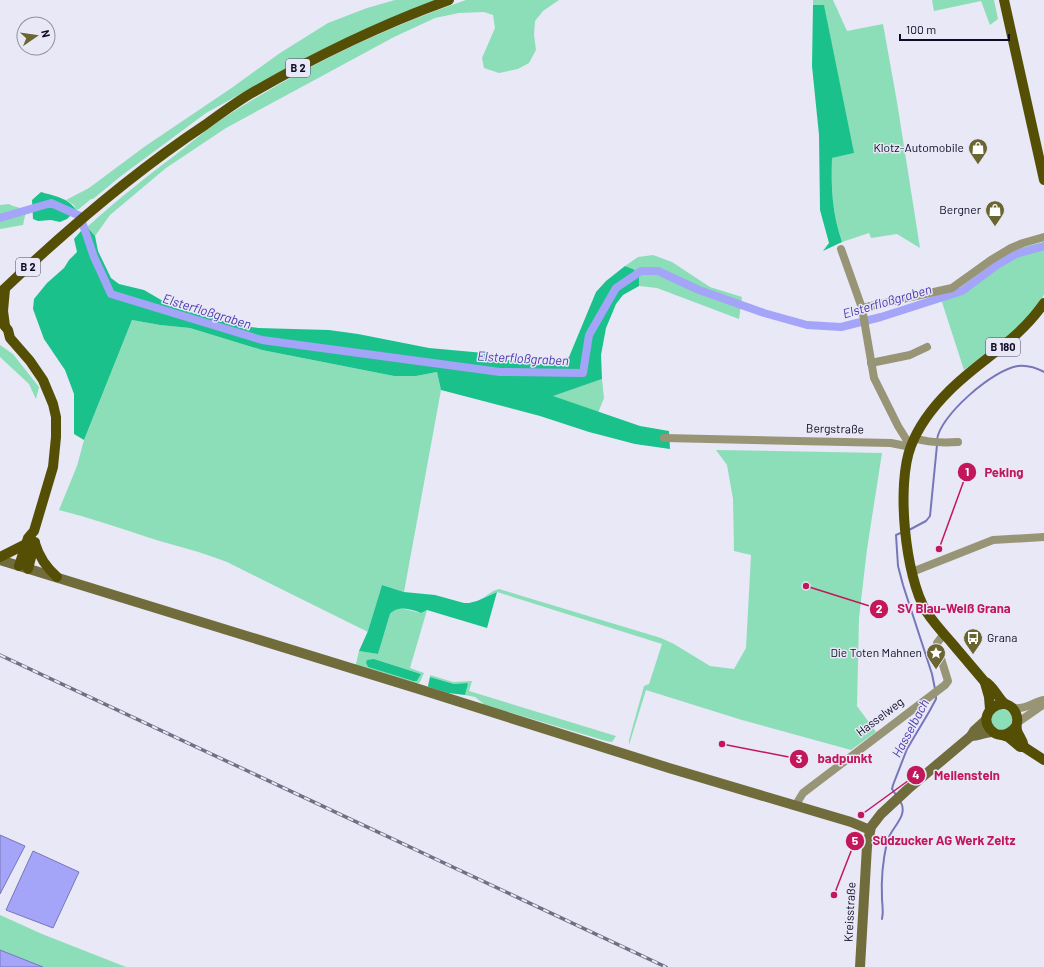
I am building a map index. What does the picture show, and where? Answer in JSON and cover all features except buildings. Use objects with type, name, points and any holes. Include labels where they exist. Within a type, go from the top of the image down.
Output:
[{"type":"main road","name":"B 2","points":[[2,291],[93,209],[180,141],[249,95],[320,55],[408,15],[449,0]]},
{"type":"main road","points":[[1004,0],[1044,180]]},
{"type":"main road","points":[[2,291],[2,327],[30,360],[43,380],[53,404],[56,417],[56,449],[53,467],[24,568]]},
{"type":"main road","name":"B 180","points":[[1009,706],[942,636],[922,604],[912,572],[906,539],[904,521],[904,476],[913,442],[931,411],[948,392],[1016,336],[1033,319],[1044,303]]},
{"type":"main road","points":[[0,557],[30,543]]},
{"type":"main road","points":[[30,543],[57,578]]},
{"type":"main road","points":[[0,560],[764,797],[851,822],[870,830]]},
{"type":"main road","name":"B 180","points":[[984,681],[989,696],[990,709]]},
{"type":"main road","points":[[1024,747],[1023,742],[1016,732],[1017,715],[1009,706],[997,705],[990,709],[986,720],[988,727],[997,734],[1008,737],[1020,747],[1024,747],[1044,760]]},
{"type":"main road","name":"Kreisstraße","points":[[860,967],[867,846],[872,824],[895,800],[971,736],[974,731],[986,720]]},
{"type":"main road","points":[[997,734],[1010,733],[1016,725]]},
{"type":"main road","name":"Kreisstraße","points":[[971,736],[978,736],[987,732],[997,734]]},
{"type":"street","points":[[862,308],[952,288],[986,263],[1011,248],[1023,242],[1044,237]]},
{"type":"street","points":[[841,248],[862,308],[874,378],[898,426],[913,442]]},
{"type":"street","points":[[871,363],[910,355],[927,347]]},
{"type":"street","name":"Bergstraße","points":[[664,438],[892,442],[913,442],[921,440],[944,443],[958,442]]},
{"type":"street","points":[[912,572],[993,540],[1044,537]]},
{"type":"street","name":"Hasselweg","points":[[795,806],[802,793],[936,692],[948,681],[937,643],[942,636]]},
{"type":"street","points":[[1009,706],[1022,708],[1044,700]]},
{"type":"street","points":[[1016,725],[1044,704]]},
{"type":"green space","points":[[395,0],[436,0],[319,51],[206,113],[79,209],[76,210],[74,205],[66,200],[89,188],[144,147],[233,87],[280,53],[328,23],[367,8]]},
{"type":"green space","points":[[466,0],[559,0],[543,11],[535,21],[534,35],[536,50],[529,63],[518,69],[499,73],[484,68],[482,58],[495,28],[493,15],[484,12],[459,13],[435,18],[394,37],[226,128],[166,168],[110,215],[95,236],[87,227],[134,187],[207,130],[251,101],[310,67],[371,37],[434,11]]},
{"type":"green space","points":[[813,0],[833,0],[847,31],[883,24],[920,248],[897,234],[871,238],[869,233],[842,242],[836,220],[833,200],[832,158],[853,153],[824,6],[813,5]]},
{"type":"green space","points":[[932,0],[994,0],[998,19],[990,25],[981,1],[934,11]]},
{"type":"green space","points":[[813,5],[824,5],[854,153],[832,158],[833,200],[836,220],[842,242],[823,251],[829,243],[820,210],[819,135],[812,66]]},
{"type":"green space","points":[[41,192],[65,200],[76,210],[67,219],[60,222],[51,220],[38,221],[33,219],[32,200]]},
{"type":"green space","points":[[9,204],[22,208],[26,211],[23,225],[0,229],[0,205]]},
{"type":"green space","points":[[87,227],[95,236],[98,251],[111,278],[119,284],[144,290],[175,308],[233,324],[258,328],[329,330],[358,334],[429,348],[484,353],[499,359],[540,364],[557,362],[569,357],[596,292],[606,281],[625,266],[633,269],[639,274],[639,286],[623,295],[616,304],[606,328],[601,355],[602,379],[553,396],[640,426],[669,431],[670,449],[635,444],[589,432],[540,416],[441,390],[437,372],[416,376],[394,376],[262,350],[190,328],[132,320],[84,440],[74,434],[74,394],[65,370],[44,339],[33,309],[34,299],[47,283],[64,268],[77,252],[74,239]]},
{"type":"green space","points":[[1044,242],[1044,294],[1038,305],[1020,326],[997,346],[964,370],[940,296],[958,290],[1008,253],[1022,247]]},
{"type":"green space","points":[[653,255],[672,262],[710,287],[742,297],[739,319],[657,288],[639,286],[639,274],[633,269],[625,266],[638,257]]},
{"type":"green space","points":[[132,320],[190,328],[262,350],[394,376],[416,376],[437,372],[441,390],[404,592],[382,585],[368,632],[227,562],[199,552],[59,510],[77,466],[84,440]]},
{"type":"green space","points":[[0,345],[13,354],[39,387],[36,399],[29,384],[0,357]]},
{"type":"green space","points":[[602,379],[604,398],[598,413],[552,396]]},
{"type":"green space","points":[[716,450],[882,453],[867,549],[859,618],[857,706],[876,732],[851,750],[742,720],[646,690],[629,745],[629,740],[644,686],[649,684],[662,644],[497,592],[483,598],[499,589],[661,638],[674,644],[710,666],[734,669],[746,648],[751,555],[734,551],[733,499],[727,465]]},
{"type":"green space","points":[[382,585],[404,592],[435,595],[464,603],[477,601],[497,592],[487,628],[427,610],[421,613],[409,609],[397,609],[390,614],[378,654],[359,651],[368,631]]},
{"type":"green space","points":[[400,608],[421,613],[427,610],[410,668],[424,673],[420,682],[417,684],[356,666],[359,651],[378,654],[390,614]],"holes":[[[374,659],[421,674],[417,681],[413,681],[368,667],[366,663]]]},
{"type":"green space","points":[[374,659],[421,674],[417,681],[413,681],[368,667],[366,663],[367,660]]},
{"type":"green space","points":[[430,675],[453,682],[472,681],[469,691],[616,736],[612,742],[606,741],[485,705],[475,697],[465,695],[467,683],[454,684],[430,677]]},
{"type":"green space","points":[[430,677],[454,684],[467,683],[465,695],[448,693],[429,687]]},
{"type":"green space","points":[[1001,709],[1009,712],[1012,720],[1009,728],[1001,731],[993,728],[990,720],[993,712]]},
{"type":"green space","points":[[0,915],[42,934],[126,967],[43,967],[0,950]]},
{"type":"water","points":[[0,835],[25,846],[0,894]]},
{"type":"water","points":[[33,851],[79,872],[53,928],[6,910]]},
{"type":"water","points":[[0,950],[5,952],[43,967],[0,967]]},
{"type":"waterway","name":"Elsterfloßgraben","points":[[0,218],[51,203],[80,216],[94,257],[111,294],[262,340],[500,372],[583,373],[589,335],[616,288],[641,271],[658,271],[699,290],[764,313],[807,325],[841,327],[881,317],[962,291],[997,265],[1016,254],[1044,246]]},
{"type":"waterway","name":"Hasselbach","points":[[937,440],[940,430],[957,407],[982,384],[996,375],[1018,366],[1031,367],[1044,372]]},
{"type":"waterway","name":"Hasselbach","points":[[909,530],[926,521],[930,516],[937,445]]},
{"type":"waterway","name":"Hasselbach","points":[[903,532],[896,535],[898,566],[932,674],[935,689]]},
{"type":"waterway","name":"Hasselbach","points":[[896,795],[892,789],[907,749],[929,712],[936,699],[936,696]]},
{"type":"waterway","name":"Hasselbach","points":[[882,919],[884,856],[889,837],[903,812],[900,801]]},
{"type":"railway","points":[[0,655],[666,967]]},
{"type":"place","name":"Klotz-Automobile","points":[[978,165]]},
{"type":"place","name":"Bergner","points":[[995,227]]},
{"type":"place","name":"Peking","points":[[939,549]]},
{"type":"place","name":"SV Blau-Weiß Grana","points":[[806,586]]},
{"type":"place","name":"Grana","points":[[973,655]]},
{"type":"place","name":"Die Toten Mahnen","points":[[936,670]]},
{"type":"place","name":"badpunkt","points":[[722,744]]},
{"type":"place","name":"Meilenstein","points":[[861,815]]},
{"type":"place","name":"Südzucker AG Werk Zeitz","points":[[834,895]]}]
